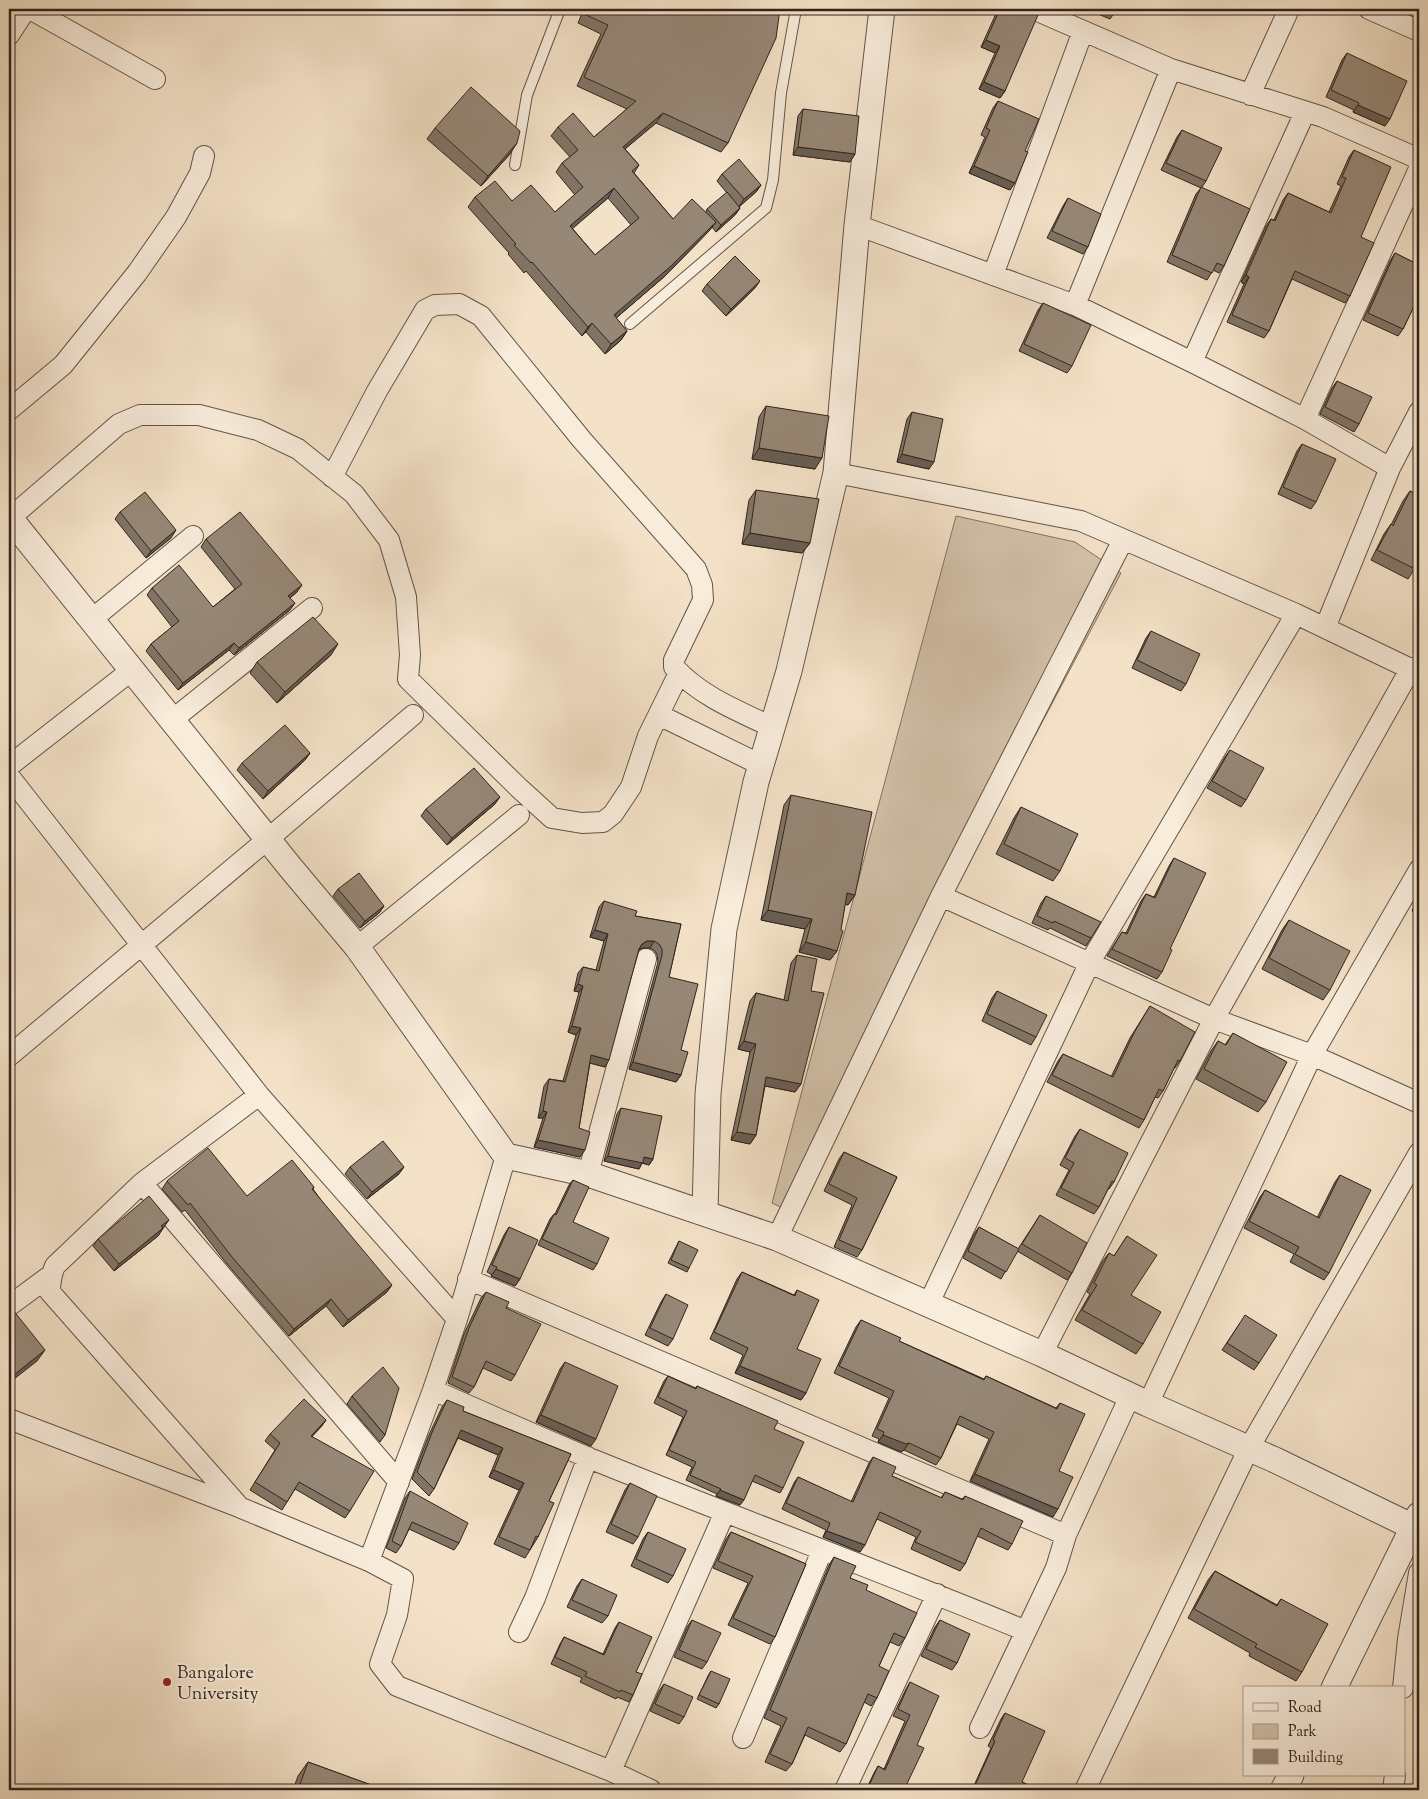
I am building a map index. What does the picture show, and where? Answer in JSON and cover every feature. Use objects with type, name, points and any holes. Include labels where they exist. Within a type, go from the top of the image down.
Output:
[{"type":"street","points":[[9,35],[26,9]]},
{"type":"street","points":[[30,9],[155,79]]},
{"type":"street","points":[[705,1213],[708,1094],[724,929],[761,765],[789,671],[836,473],[856,225],[882,9]]},
{"type":"street","points":[[1033,9],[1170,68],[1323,117],[1419,159]]},
{"type":"street","points":[[1250,95],[1289,9]]},
{"type":"street","points":[[1369,9],[1419,31]]},
{"type":"street","points":[[993,275],[1083,30]]},
{"type":"street","points":[[1075,305],[1170,68]]},
{"type":"street","points":[[1192,362],[1305,112]]},
{"type":"street","points":[[9,410],[63,366],[137,273],[176,217],[200,173],[204,156]]},
{"type":"street","points":[[1305,420],[1419,170]]},
{"type":"street","points":[[856,225],[1075,305],[1305,420],[1390,468]]},
{"type":"street","points":[[332,477],[424,310],[434,306],[458,304],[481,316],[582,440],[696,569],[702,585],[703,600],[674,660],[674,667],[679,673],[717,700],[772,727]]},
{"type":"street","points":[[1325,628],[1390,468],[1419,412]]},
{"type":"street","points":[[679,673],[648,736],[631,787],[613,814],[604,822],[582,823],[552,818],[408,679],[410,655],[406,597],[389,540],[354,494],[298,449],[258,430],[199,415],[140,415],[119,424],[9,518],[357,947],[506,1156],[588,1174],[777,1238],[1042,1354],[1139,1400],[1248,1448],[1412,1529]]},
{"type":"street","points":[[836,473],[1081,521],[1296,614],[1415,671],[1214,1019],[1042,1354]]},
{"type":"street","points":[[91,620],[193,536]]},
{"type":"street","points":[[777,1238],[941,896],[1123,540]]},
{"type":"street","points":[[172,720],[312,608]]},
{"type":"street","points":[[928,1305],[1090,962],[1296,614]]},
{"type":"street","points":[[9,766],[132,670]]},
{"type":"street","points":[[9,1056],[413,715]]},
{"type":"street","points":[[659,715],[761,765]]},
{"type":"street","points":[[9,776],[259,1095],[457,1319]]},
{"type":"street","points":[[357,947],[519,815]]},
{"type":"street","points":[[980,1728],[1056,1568],[1066,1535],[1139,1400],[1312,1055],[1419,870]]},
{"type":"street","points":[[941,896],[1214,1019],[1312,1055],[1419,1104]]},
{"type":"street","points":[[588,1174],[646,959]]},
{"type":"street","points":[[239,1507],[50,1292],[51,1275],[55,1266],[142,1183],[259,1095]]},
{"type":"street","points":[[1085,1790],[1248,1448],[1419,1153]]},
{"type":"street","points":[[369,1562],[457,1319],[506,1156]]},
{"type":"street","points":[[142,1183],[399,1482]]},
{"type":"street","points":[[9,1306],[51,1275]]},
{"type":"street","points":[[468,1279],[1066,1535]]},
{"type":"street","points":[[432,1390],[588,1458],[822,1551],[937,1594],[1026,1631]]},
{"type":"street","points":[[9,1419],[239,1507],[369,1562],[403,1579],[397,1615],[380,1664],[397,1686],[611,1771],[651,1790]]},
{"type":"street","points":[[519,1632],[535,1598],[588,1458]]},
{"type":"street","points":[[611,1771],[725,1512]]},
{"type":"street","points":[[1403,1686],[1408,1639],[1419,1571],[1412,1529]]},
{"type":"street","points":[[1335,1686],[1412,1529]]},
{"type":"street","points":[[743,1738],[822,1551]]},
{"type":"street","points":[[845,1790],[937,1594]]},
{"type":"street","points":[[1283,1790],[1290,1776]]},
{"type":"street","points":[[1393,1790],[1395,1776]]},
{"type":"lane","points":[[516,165],[526,95],[560,9]]},
{"type":"lane","points":[[630,324],[766,208],[773,180],[781,93],[796,9]]},
{"type":"green space","points":[[956,516],[1075,542],[1121,573],[785,1209],[772,1203]]},
{"type":"building","points":[[587,9],[780,9],[776,38],[728,143],[663,113],[623,147],[639,165],[632,171],[673,219],[692,199],[716,222],[671,266],[614,315],[627,331],[611,344],[592,323],[588,327],[532,262],[514,245],[516,244],[475,197],[495,181],[512,201],[531,185],[555,212],[583,187],[562,163],[578,150],[558,127],[573,113],[594,137],[636,101],[584,77],[608,25],[584,14]],"holes":[[[614,188],[639,218],[595,255],[570,226]]]},
{"type":"building","points":[[1000,9],[1029,9],[1038,15],[1005,91],[984,82],[1000,46],[986,40]]},
{"type":"building","points":[[1347,53],[1407,81],[1390,119],[1358,105],[1359,103],[1331,90]]},
{"type":"building","points":[[471,87],[520,131],[517,143],[488,176],[435,128]]},
{"type":"building","points":[[998,101],[1039,119],[1025,151],[1028,152],[1015,183],[974,166],[990,130],[986,128]]},
{"type":"building","points":[[803,109],[859,116],[855,154],[798,147]]},
{"type":"building","points":[[1182,130],[1222,148],[1206,181],[1166,163]]},
{"type":"building","points":[[1354,150],[1391,167],[1361,237],[1374,243],[1350,296],[1295,271],[1269,331],[1232,315],[1249,277],[1246,275],[1271,219],[1275,221],[1288,193],[1331,213],[1346,178],[1342,177]]},
{"type":"building","points":[[739,159],[761,185],[744,199],[722,174]]},
{"type":"building","points":[[1201,187],[1250,209],[1224,266],[1217,263],[1212,273],[1172,255]]},
{"type":"building","points":[[727,192],[740,208],[721,225],[707,209]]},
{"type":"building","points":[[1068,198],[1101,214],[1088,247],[1052,231]]},
{"type":"building","points":[[1395,253],[1419,265],[1419,299],[1403,329],[1368,313]]},
{"type":"building","points":[[735,256],[760,281],[731,309],[707,284]]},
{"type":"building","points":[[1043,303],[1091,325],[1072,366],[1024,344]]},
{"type":"building","points":[[1337,381],[1372,397],[1359,424],[1325,407]]},
{"type":"building","points":[[766,406],[829,416],[822,458],[759,448]]},
{"type":"building","points":[[912,412],[943,419],[934,462],[902,454]]},
{"type":"building","points":[[1302,444],[1336,459],[1316,502],[1283,487]]},
{"type":"building","points":[[756,490],[819,499],[810,543],[750,533]]},
{"type":"building","points":[[1410,491],[1419,496],[1419,561],[1415,569],[1377,550],[1391,524],[1393,526]]},
{"type":"building","points":[[145,492],[176,530],[151,551],[120,512]]},
{"type":"building","points":[[240,512],[302,585],[288,596],[295,603],[239,648],[234,643],[183,683],[151,644],[179,621],[152,588],[179,565],[213,607],[242,584],[206,539]]},
{"type":"building","points":[[313,617],[338,644],[285,692],[257,662]]},
{"type":"building","points":[[1151,631],[1200,654],[1186,684],[1137,660]]},
{"type":"building","points":[[9,646],[14,652],[9,656]]},
{"type":"building","points":[[285,725],[310,753],[268,791],[242,763]]},
{"type":"building","points":[[1230,750],[1264,768],[1246,800],[1212,781]]},
{"type":"building","points":[[474,768],[500,797],[452,838],[426,809]]},
{"type":"building","points":[[791,795],[872,812],[855,895],[847,893],[841,930],[843,931],[837,951],[806,942],[812,919],[768,910]]},
{"type":"building","points":[[1021,807],[1078,834],[1060,871],[1004,844]]},
{"type":"building","points":[[1174,858],[1206,873],[1170,949],[1172,950],[1162,972],[1112,949],[1122,932],[1127,934],[1146,894],[1155,898]]},
{"type":"building","points":[[359,873],[384,906],[365,921],[338,889]]},
{"type":"building","points":[[1046,896],[1101,922],[1091,938],[1054,921],[1053,923],[1037,916]]},
{"type":"building","points":[[604,901],[637,911],[635,916],[681,924],[669,977],[698,984],[681,1050],[688,1052],[681,1075],[633,1062],[662,955],[662,949],[654,941],[647,941],[642,944],[639,949],[609,1060],[591,1055],[579,1128],[590,1132],[585,1150],[538,1140],[547,1112],[543,1111],[549,1079],[565,1082],[581,1028],[572,1026],[583,986],[578,984],[583,967],[599,971],[608,934],[595,930]]},
{"type":"building","points":[[1289,920],[1350,951],[1330,990],[1269,958]]},
{"type":"building","points":[[797,955],[817,959],[811,991],[824,993],[801,1084],[766,1077],[756,1135],[737,1132],[756,1044],[744,1041],[756,993],[788,1001]]},
{"type":"building","points":[[997,991],[1047,1015],[1036,1037],[987,1014]]},
{"type":"building","points":[[1150,1006],[1195,1032],[1180,1061],[1178,1060],[1163,1091],[1159,1089],[1144,1120],[1052,1075],[1063,1054],[1113,1077],[1135,1031]]},
{"type":"building","points":[[1233,1033],[1287,1062],[1266,1102],[1204,1069],[1218,1041],[1226,1045]]},
{"type":"building","points":[[621,1108],[662,1116],[653,1159],[644,1157],[643,1163],[608,1156]]},
{"type":"building","points":[[1080,1129],[1128,1153],[1099,1207],[1061,1188],[1074,1163],[1065,1158]]},
{"type":"building","points":[[383,1141],[404,1167],[372,1192],[350,1167]]},
{"type":"building","points":[[208,1148],[247,1196],[292,1160],[314,1187],[312,1189],[392,1285],[348,1320],[331,1299],[294,1329],[232,1257],[190,1203],[188,1205],[167,1181]]},
{"type":"building","points":[[844,1152],[897,1177],[862,1250],[839,1240],[857,1198],[829,1184]]},
{"type":"building","points":[[1340,1175],[1371,1190],[1329,1273],[1295,1254],[1299,1247],[1249,1221],[1265,1190],[1319,1218]]},
{"type":"building","points":[[573,1180],[589,1187],[573,1222],[609,1238],[597,1264],[542,1239]]},
{"type":"building","points":[[149,1196],[169,1220],[161,1226],[163,1228],[119,1264],[98,1239]]},
{"type":"building","points":[[1040,1215],[1087,1243],[1072,1273],[1022,1244]]},
{"type":"building","points":[[509,1227],[538,1240],[520,1279],[496,1269],[497,1267],[492,1265]]},
{"type":"building","points":[[979,1227],[1019,1249],[1006,1272],[968,1251]]},
{"type":"building","points":[[1127,1236],[1157,1255],[1131,1295],[1161,1312],[1143,1344],[1082,1310],[1097,1285],[1094,1283],[1109,1253],[1114,1256]]},
{"type":"building","points":[[679,1241],[698,1250],[689,1268],[671,1260]]},
{"type":"building","points":[[742,1272],[795,1296],[797,1290],[819,1300],[797,1349],[821,1359],[806,1393],[740,1366],[748,1348],[714,1332]]},
{"type":"building","points":[[486,1292],[509,1302],[506,1308],[541,1324],[515,1375],[486,1361],[474,1387],[452,1377],[469,1328]]},
{"type":"building","points":[[666,1294],[688,1305],[673,1339],[650,1328]]},
{"type":"building","points":[[13,1310],[45,1350],[9,1379],[9,1313]]},
{"type":"building","points":[[1245,1315],[1277,1335],[1259,1363],[1227,1343]]},
{"type":"building","points":[[861,1320],[901,1338],[899,1341],[984,1380],[986,1376],[1057,1409],[1060,1403],[1085,1414],[1059,1471],[1073,1477],[1058,1509],[975,1474],[994,1432],[960,1416],[941,1458],[909,1443],[906,1444],[883,1435],[884,1432],[877,1429],[894,1391],[839,1366]]},
{"type":"building","points":[[565,1362],[618,1386],[596,1439],[541,1415]]},
{"type":"building","points":[[383,1367],[399,1388],[385,1435],[352,1396]]},
{"type":"building","points":[[668,1376],[696,1389],[697,1386],[778,1421],[774,1429],[804,1442],[783,1488],[755,1475],[744,1500],[690,1475],[696,1462],[669,1450],[687,1411],[658,1397]]},
{"type":"building","points":[[304,1399],[326,1420],[311,1436],[374,1471],[350,1511],[299,1482],[287,1502],[255,1482],[280,1443],[270,1434]]},
{"type":"building","points":[[447,1400],[464,1407],[463,1411],[571,1454],[549,1501],[554,1503],[530,1550],[499,1537],[524,1483],[494,1470],[503,1448],[461,1430],[434,1489],[417,1472]]},
{"type":"building","points":[[873,1457],[896,1467],[892,1476],[942,1498],[945,1492],[963,1500],[965,1496],[1023,1521],[1012,1544],[981,1528],[965,1564],[915,1542],[921,1531],[880,1512],[865,1545],[827,1531],[830,1523],[786,1503],[798,1477],[853,1502]]},
{"type":"building","points":[[630,1483],[657,1496],[638,1537],[611,1524]]},
{"type":"building","points":[[410,1491],[468,1523],[459,1543],[412,1522],[401,1546],[392,1541]]},
{"type":"building","points":[[648,1532],[686,1549],[673,1576],[636,1559]]},
{"type":"building","points":[[731,1532],[806,1564],[775,1637],[733,1618],[753,1576],[718,1561]]},
{"type":"building","points":[[834,1557],[856,1566],[850,1578],[868,1585],[866,1590],[917,1613],[905,1638],[894,1633],[879,1666],[889,1671],[877,1698],[868,1694],[846,1744],[808,1727],[792,1764],[770,1754],[787,1718],[770,1710]]},
{"type":"building","points":[[1215,1571],[1277,1606],[1281,1599],[1328,1624],[1302,1672],[1255,1647],[1257,1644],[1194,1609]]},
{"type":"building","points":[[582,1579],[617,1595],[608,1616],[572,1600]]},
{"type":"building","points":[[692,1620],[721,1633],[707,1662],[679,1650]]},
{"type":"building","points":[[940,1620],[970,1634],[957,1663],[926,1649]]},
{"type":"building","points":[[619,1622],[652,1637],[636,1672],[642,1674],[633,1695],[621,1690],[620,1692],[585,1676],[587,1672],[555,1657],[564,1637],[604,1655]]},
{"type":"building","points":[[711,1671],[730,1679],[719,1704],[699,1695]]},
{"type":"building","points":[[910,1682],[939,1696],[917,1745],[924,1748],[904,1790],[867,1790],[878,1766],[885,1770],[910,1715],[898,1709]]},
{"type":"building","points":[[664,1684],[693,1697],[684,1717],[655,1704]]},
{"type":"building","points":[[1005,1713],[1045,1731],[1022,1782],[1039,1790],[973,1790],[995,1741],[993,1740]]},
{"type":"building","points":[[308,1762],[385,1790],[298,1790]]},
{"type":"waterway","points":[[1418,1790],[1419,1782]]},
{"type":"place","name":"Bangalore University","points":[[167,1682]]}]
